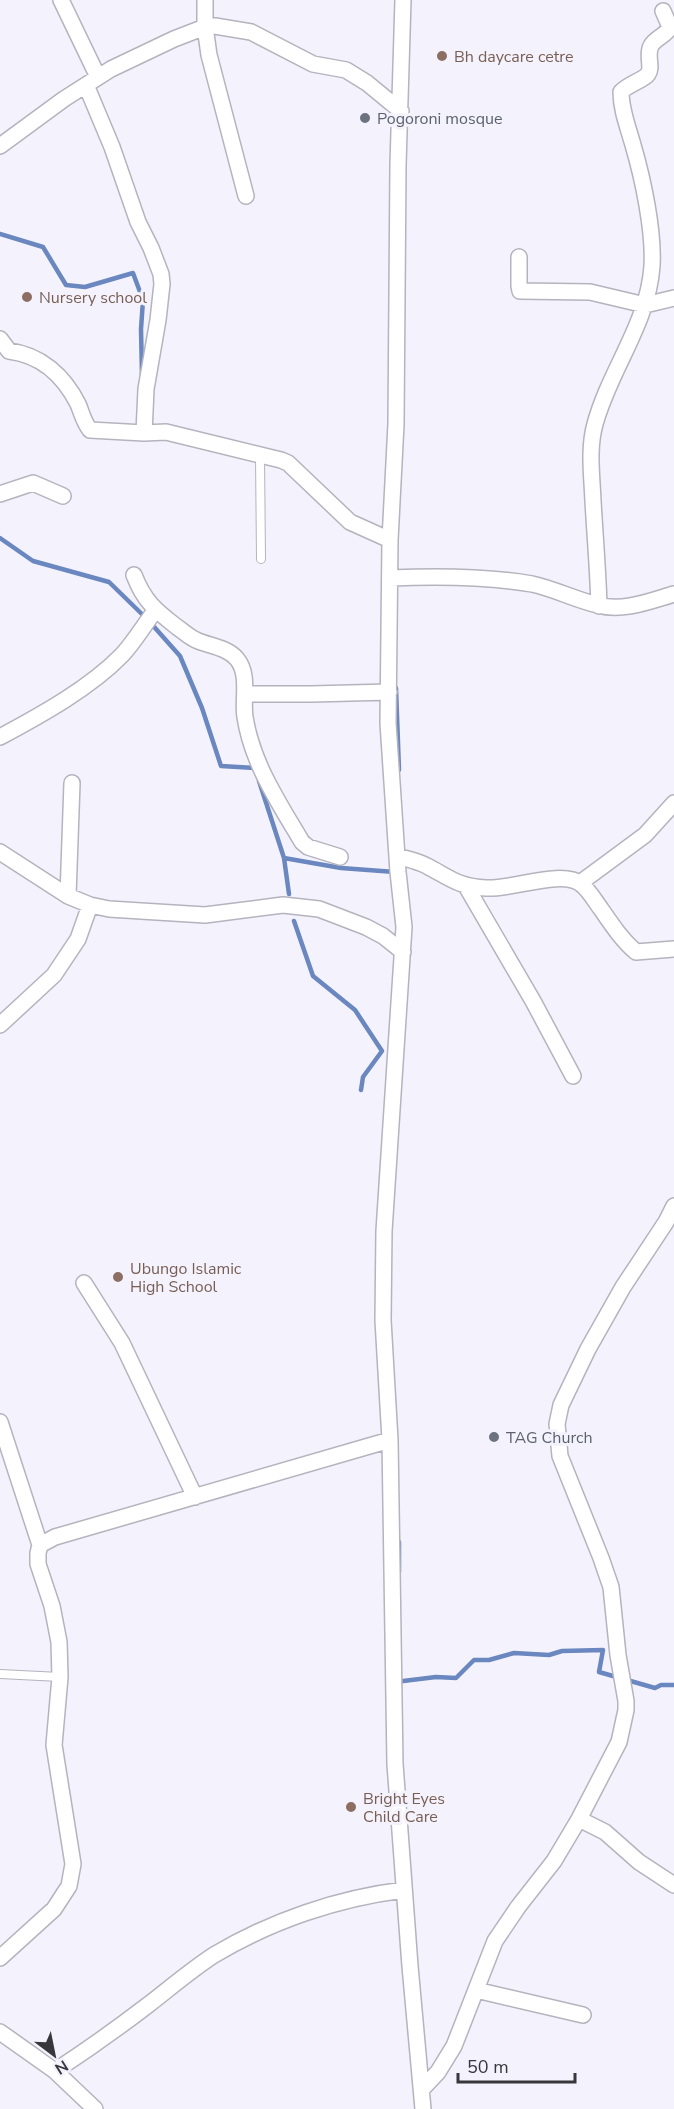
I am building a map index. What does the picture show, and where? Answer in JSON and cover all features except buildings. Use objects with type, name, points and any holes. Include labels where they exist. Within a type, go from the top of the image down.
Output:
[{"type":"street","points":[[61,0],[92,81],[138,222],[161,273],[158,320],[146,389],[144,433]]},
{"type":"street","points":[[205,0],[205,27],[210,55],[246,196]]},
{"type":"street","points":[[403,0],[388,723],[403,916],[403,952],[384,1230],[383,1320],[390,1440],[395,1764],[423,2109]]},
{"type":"street","points":[[599,606],[592,483],[593,436],[603,401],[645,305],[652,264],[651,226],[634,147],[624,116],[621,92],[647,76],[650,71],[649,49],[667,33],[670,27],[663,11]]},
{"type":"street","points":[[0,146],[92,81],[142,54],[205,27],[228,27],[251,33],[313,64],[346,70],[368,83],[401,111]]},
{"type":"street","points":[[519,257],[520,291],[590,292],[645,305],[673,301]]},
{"type":"street","points":[[0,339],[9,351],[19,352],[53,369],[78,405],[84,422],[90,430],[166,432],[260,453],[288,463],[350,522],[390,540]]},
{"type":"street","points":[[0,494],[33,483],[63,496]]},
{"type":"street","points":[[134,575],[141,593],[155,611],[194,639],[229,652],[241,667],[245,693],[245,717],[267,782],[302,842],[308,847],[340,857]]},
{"type":"street","points":[[390,578],[429,577],[516,582],[564,593],[599,606],[631,606],[674,594]]},
{"type":"street","points":[[0,737],[64,699],[94,678],[122,655],[155,611]]},
{"type":"street","points":[[245,693],[389,692]]},
{"type":"street","points":[[68,896],[72,783]]},
{"type":"street","points":[[580,883],[645,835],[674,803]]},
{"type":"street","points":[[0,852],[68,896],[90,905],[109,909],[205,915],[283,905],[319,909],[344,917],[384,936],[403,952]]},
{"type":"street","points":[[397,856],[416,861],[455,883],[466,886],[514,887],[557,879],[580,883],[624,942],[636,952],[674,949]]},
{"type":"street","points":[[466,886],[533,1001],[573,1076]]},
{"type":"street","points":[[0,1025],[54,975],[78,939],[90,905]]},
{"type":"street","points":[[422,2089],[438,2072],[454,2046],[495,1941],[554,1861],[579,1819],[619,1742],[626,1701],[618,1655],[611,1587],[602,1558],[560,1456],[556,1424],[561,1405],[588,1349],[623,1287],[674,1206]]},
{"type":"street","points":[[84,1283],[122,1343],[195,1497]]},
{"type":"street","points":[[0,1422],[40,1545],[38,1564],[52,1606],[59,1641],[60,1677],[54,1745],[73,1864],[69,1886],[54,1909],[0,1958]]},
{"type":"street","points":[[40,1545],[55,1537],[390,1440]]},
{"type":"street","points":[[579,1819],[605,1832],[639,1862],[674,1885]]},
{"type":"street","points":[[55,2071],[129,2019],[196,1967],[237,1943],[301,1915],[337,1903],[368,1895],[404,1890]]},
{"type":"street","points":[[476,1990],[583,2015]]},
{"type":"street","points":[[0,2032],[55,2071],[95,2109]]},
{"type":"lane","points":[[260,453],[261,559]]},
{"type":"lane","points":[[0,1674],[60,1677]]},
{"type":"waterway","points":[[0,234],[43,247],[66,285],[85,287],[133,273],[143,300],[142,375]]},
{"type":"waterway","points":[[0,538],[33,561],[109,582],[148,620],[180,656],[202,708],[221,766],[255,768],[256,770]]},
{"type":"waterway","points":[[396,688],[399,770]]},
{"type":"waterway","points":[[259,781],[284,858],[341,868],[395,872]]},
{"type":"waterway","points":[[284,858],[289,894]]},
{"type":"waterway","points":[[294,921],[313,976],[355,1010],[382,1051],[363,1077],[361,1090]]},
{"type":"waterway","points":[[399,1542],[399,1572]]},
{"type":"waterway","points":[[395,1682],[436,1677],[456,1678],[474,1660],[489,1660],[514,1653],[549,1655],[562,1651],[603,1650],[599,1672],[655,1688],[661,1685],[674,1685]]},
{"type":"place","name":"Bh daycare cetre","points":[[442,56]]},
{"type":"place","name":"Pogoroni mosque","points":[[365,118]]},
{"type":"place","name":"Nursery school","points":[[27,297]]},
{"type":"place","name":"Ubungo Islamic High School","points":[[118,1277]]},
{"type":"place","name":"TAG Church","points":[[494,1437]]},
{"type":"place","name":"Bright Eyes Child Care","points":[[351,1807]]}]
